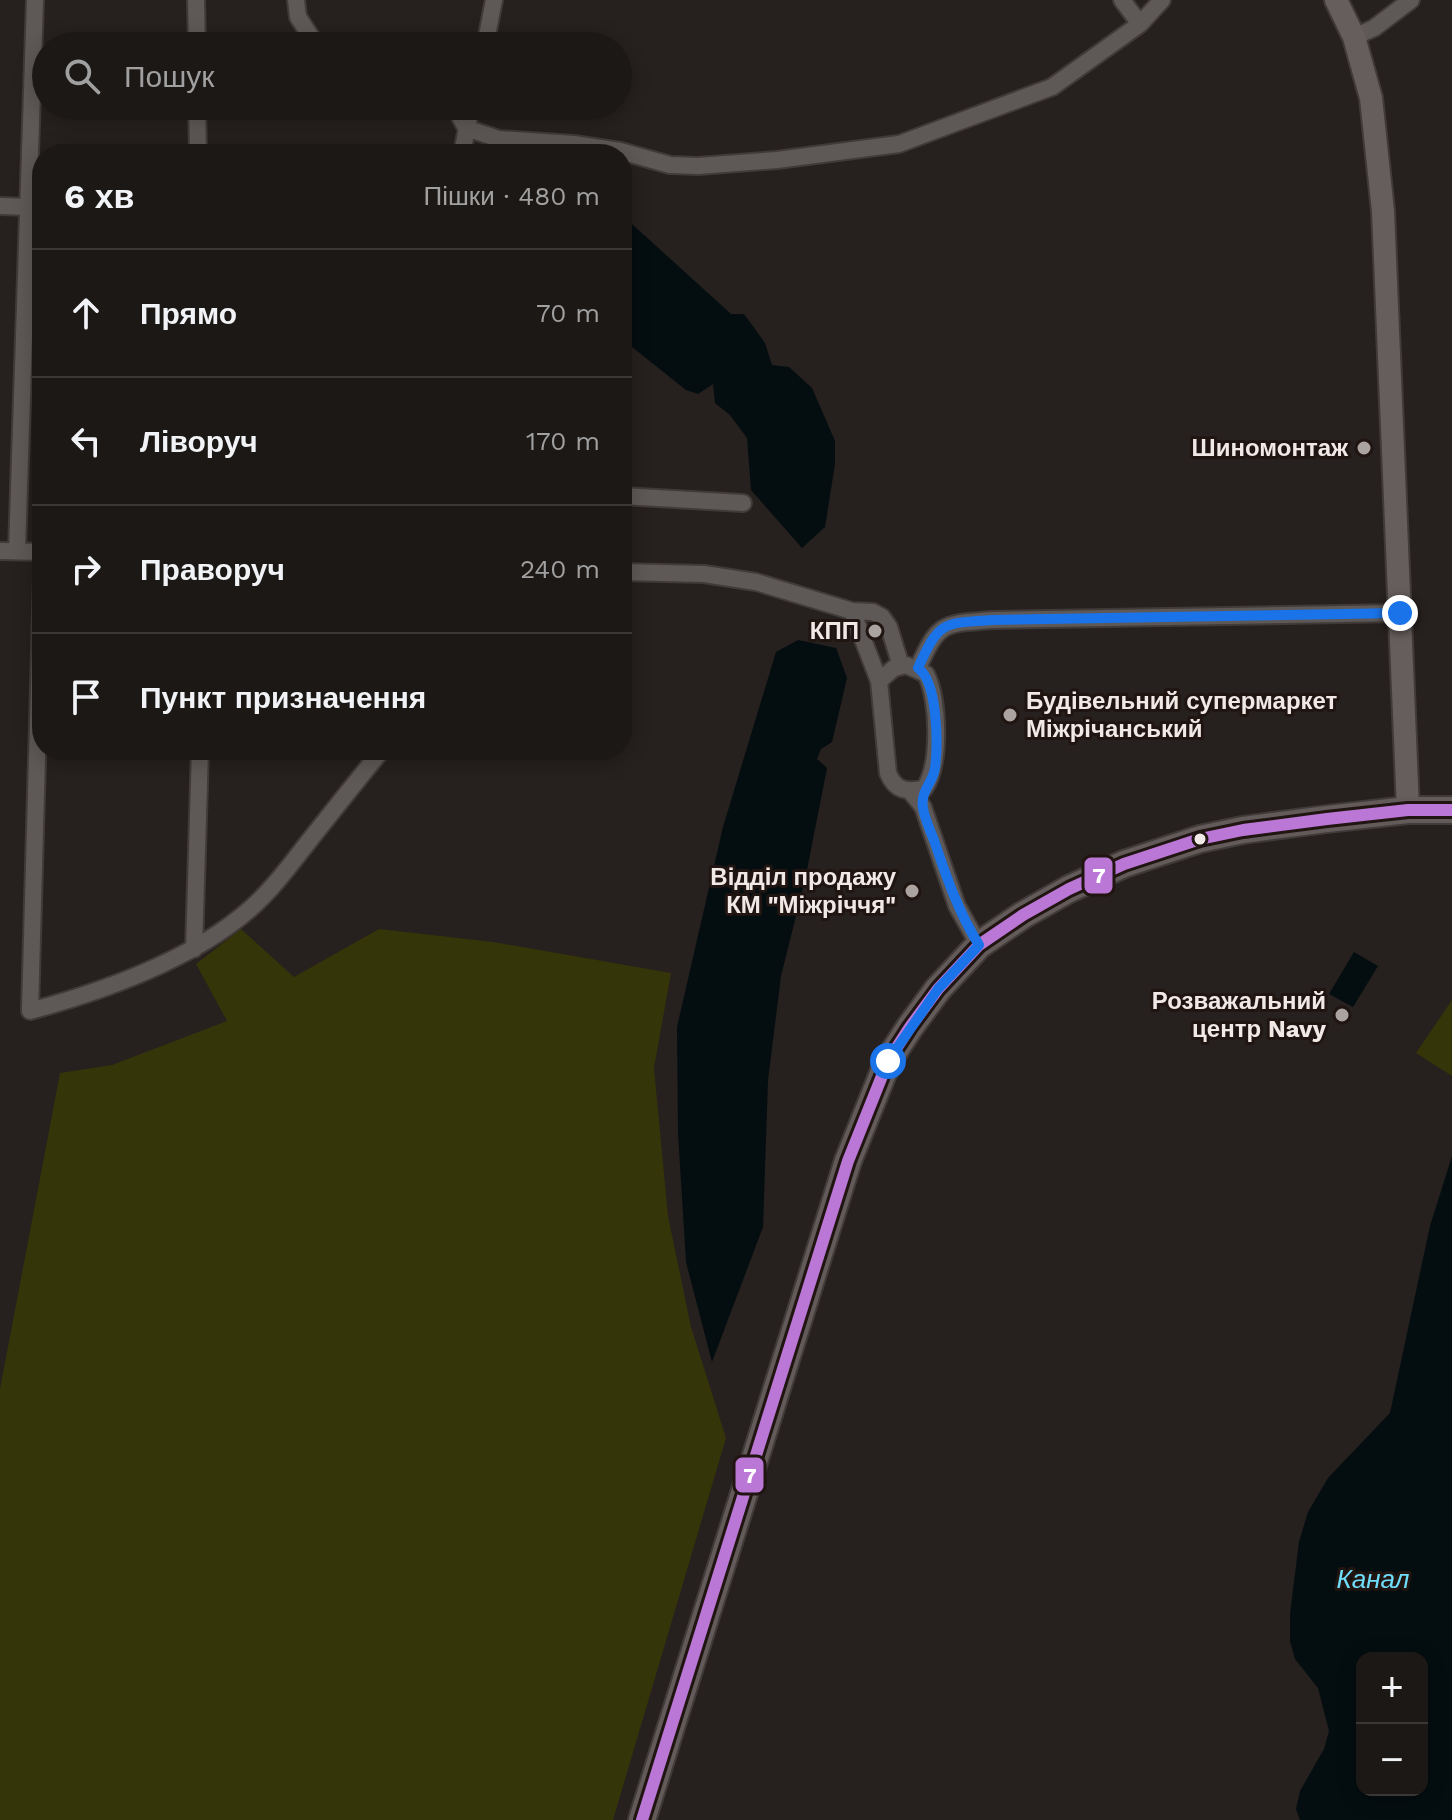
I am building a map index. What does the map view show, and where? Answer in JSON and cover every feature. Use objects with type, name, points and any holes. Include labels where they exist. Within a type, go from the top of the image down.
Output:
[{"type":"main road","points":[[642,1820],[834,1204],[869,1103],[888,1061],[938,989],[979,945],[1023,915],[1069,889],[1124,864],[1176,846],[1243,830],[1408,810],[1452,810]]},
{"type":"street","points":[[34,32],[35,0]]},
{"type":"street","points":[[196,0],[197,32]]},
{"type":"street","points":[[296,0],[298,17],[308,32]]},
{"type":"street","points":[[488,32],[494,0]]},
{"type":"street","points":[[1122,0],[1140,24]]},
{"type":"street","points":[[632,154],[670,165],[698,166],[777,160],[899,144],[1052,87],[1140,24],[1162,0]]},
{"type":"street","points":[[1336,0],[1354,37],[1371,98],[1383,211],[1408,810]]},
{"type":"street","points":[[1354,37],[1374,28],[1411,0]]},
{"type":"street","points":[[32,104],[29,207],[8,551],[32,552]]},
{"type":"street","points":[[197,120],[198,144]]},
{"type":"street","points":[[462,120],[466,128],[499,139],[574,144]]},
{"type":"street","points":[[464,144],[468,120]]},
{"type":"street","points":[[0,206],[29,207]]},
{"type":"street","points":[[632,497],[743,503]]},
{"type":"street","points":[[632,572],[704,574],[756,582],[852,611],[873,612],[882,617],[889,627],[910,667]]},
{"type":"street","points":[[852,611],[879,681],[888,773],[898,788],[917,790],[931,779],[935,768],[931,684],[926,674],[910,667],[894,668],[879,681]]},
{"type":"street","points":[[910,667],[935,634],[949,623],[1400,613]]},
{"type":"street","points":[[37,760],[30,1011],[113,983],[194,949],[251,908],[278,880],[374,760]]},
{"type":"street","points":[[194,949],[200,760]]},
{"type":"street","points":[[917,790],[957,906],[979,945]]},
{"type":"shaded area","points":[[241,929],[294,977],[379,929],[493,942],[671,973],[654,1068],[668,1216],[691,1327],[726,1438],[613,1820],[0,1820],[0,1389],[60,1073],[112,1065],[227,1021],[196,964]]},
{"type":"shaded area","points":[[1452,1000],[1452,1076],[1416,1053]]},
{"type":"water","points":[[632,224],[731,314],[744,314],[765,343],[772,365],[789,367],[812,388],[835,441],[835,464],[825,527],[802,548],[751,490],[747,438],[730,415],[715,403],[713,384],[698,394],[686,390],[632,347]]},
{"type":"water","points":[[798,640],[836,648],[847,678],[832,742],[821,749],[817,759],[827,768],[805,880],[781,976],[768,1080],[763,1227],[712,1362],[686,1262],[678,1133],[677,1027],[723,827],[776,652]]},
{"type":"water","points":[[1354,952],[1378,966],[1353,1007],[1329,994]]},
{"type":"water","name":"Канал","points":[[1452,1156],[1452,1820],[1300,1820],[1296,1809],[1300,1791],[1324,1749],[1329,1731],[1318,1688],[1295,1659],[1290,1641],[1290,1614],[1299,1542],[1308,1512],[1328,1478],[1390,1413],[1430,1226]]},
{"type":"transit line","name":"7","points":[[642,1820],[848,1161],[888,1061],[938,989],[979,945],[1023,915],[1069,889],[1124,864],[1200,839],[1243,830],[1408,810],[1452,810]]},
{"type":"place","name":"Шиномонтаж","points":[[1364,448]]},
{"type":"place","name":"КПП","points":[[875,631]]},
{"type":"place","name":"Будівельний супермаркет Міжрічанський","points":[[1010,715]]},
{"type":"place","name":"Відділ продажу КМ \"Міжріччя\"","points":[[912,891]]},
{"type":"place","name":"Розважальний центр Navy","points":[[1342,1015]]},
{"type":"route","points":[[888,1061],[938,989],[979,945],[957,906],[923,807],[924,789],[935,768],[934,704],[931,684],[926,674],[918,668],[935,634],[949,623],[992,620],[1400,613]]}]
